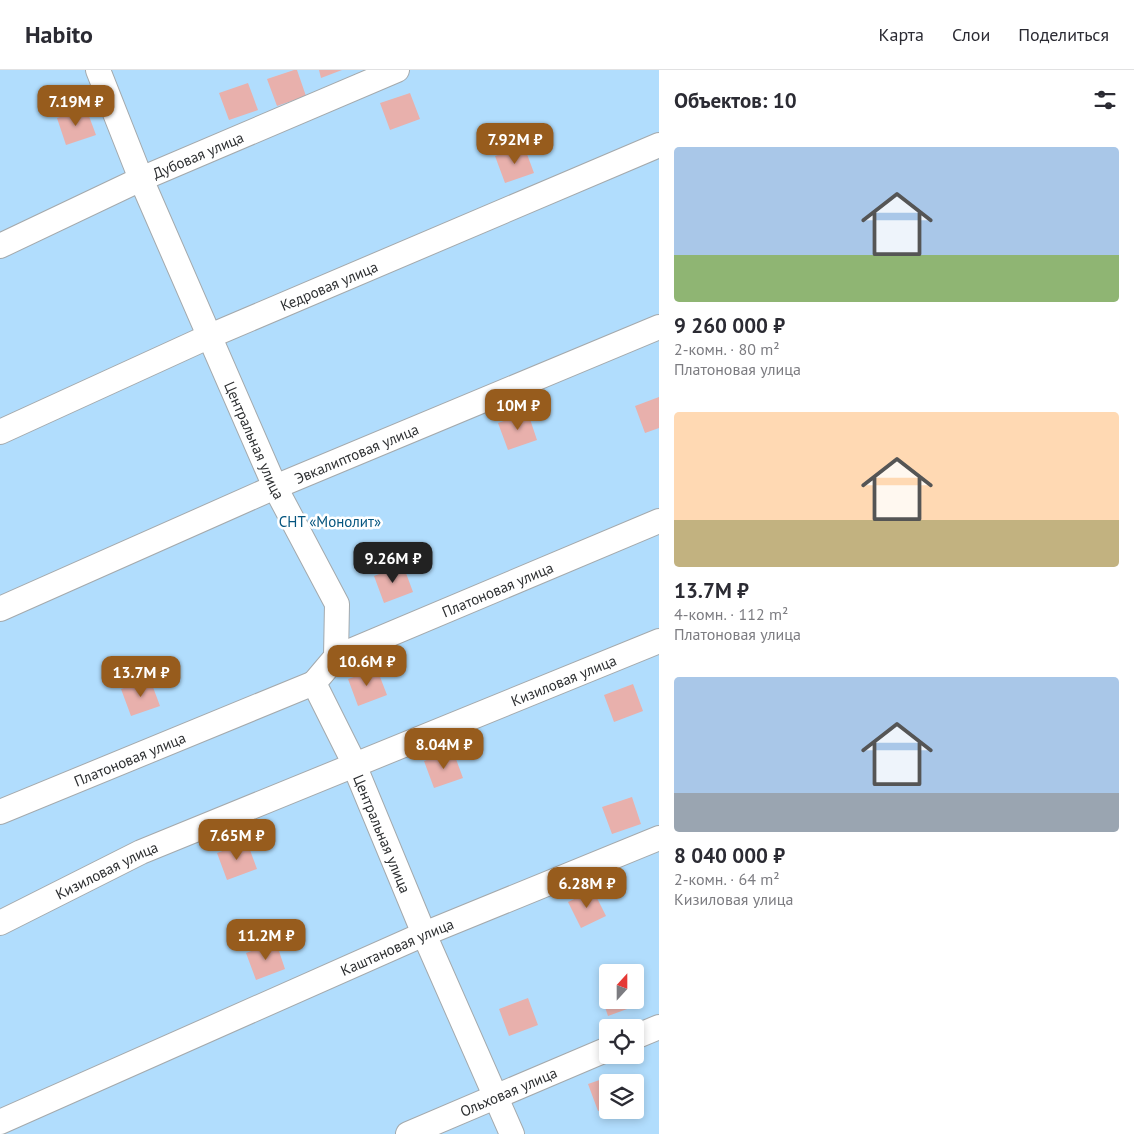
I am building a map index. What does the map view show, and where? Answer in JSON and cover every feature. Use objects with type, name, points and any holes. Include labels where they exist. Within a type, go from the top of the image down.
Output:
[{"type":"street","name":"Центральная улица","points":[[98,70],[141,179],[275,487],[337,604],[336,657]]},
{"type":"street","name":"Дубовая улица","points":[[0,246],[141,179],[398,70]]},
{"type":"street","name":"Кедровая улица","points":[[0,432],[210,336],[659,145]]},
{"type":"street","name":"Эвкалиптовая улица","points":[[0,608],[275,487],[659,327]]},
{"type":"street","name":"Платоновая улица","points":[[336,657],[659,521]]},
{"type":"street","name":"Кизиловая улица","points":[[0,923],[141,852],[659,641]]},
{"type":"street","points":[[314,683],[336,657]]},
{"type":"street","name":"Центральная улица","points":[[314,683],[354,766],[424,934],[512,1134]]},
{"type":"street","name":"Платоновая улица","points":[[0,812],[314,683]]},
{"type":"street","name":"Каштановая улица","points":[[0,1122],[424,934],[659,838]]},
{"type":"street","points":[[644,1033],[659,1027]]},
{"type":"street","name":"Ольховая улица","points":[[408,1134],[599,1053]]},
{"type":"green space","name":"СНТ «Монолит»","points":[[0,70],[659,70],[659,1134],[0,1134]]},
{"type":"building","points":[[297,70],[306,96],[277,106],[267,79]]},
{"type":"building","points":[[319,70],[342,70],[321,78]]},
{"type":"building","points":[[248,83],[258,110],[229,120],[219,93]]},
{"type":"building","points":[[410,93],[420,119],[390,130],[380,103]]},
{"type":"building","points":[[86,108],[96,135],[66,145],[57,118]]},
{"type":"building","points":[[524,146],[534,173],[505,183],[495,156]]},
{"type":"building","points":[[659,397],[659,428],[645,433],[635,406]]},
{"type":"building","points":[[528,413],[537,440],[508,450],[498,423]]},
{"type":"building","points":[[403,565],[413,592],[384,603],[374,576]]},
{"type":"building","points":[[377,669],[387,695],[358,706],[348,679]]},
{"type":"building","points":[[150,679],[160,706],[131,716],[121,689]]},
{"type":"building","points":[[633,684],[643,711],[614,722],[604,695]]},
{"type":"building","points":[[453,751],[463,778],[434,788],[424,761]]},
{"type":"building","points":[[632,797],[641,824],[612,834],[602,807]]},
{"type":"building","points":[[247,842],[257,869],[227,880],[217,853]]},
{"type":"building","points":[[593,890],[606,916],[581,928],[568,902]]},
{"type":"building","points":[[276,942],[285,969],[256,980],[246,953]]},
{"type":"building","points":[[528,998],[538,1025],[509,1036],[499,1009]]},
{"type":"building","points":[[606,1009],[627,1009],[608,1016]]},
{"type":"building","points":[[599,1080],[599,1111],[598,1111],[588,1084]]}]
